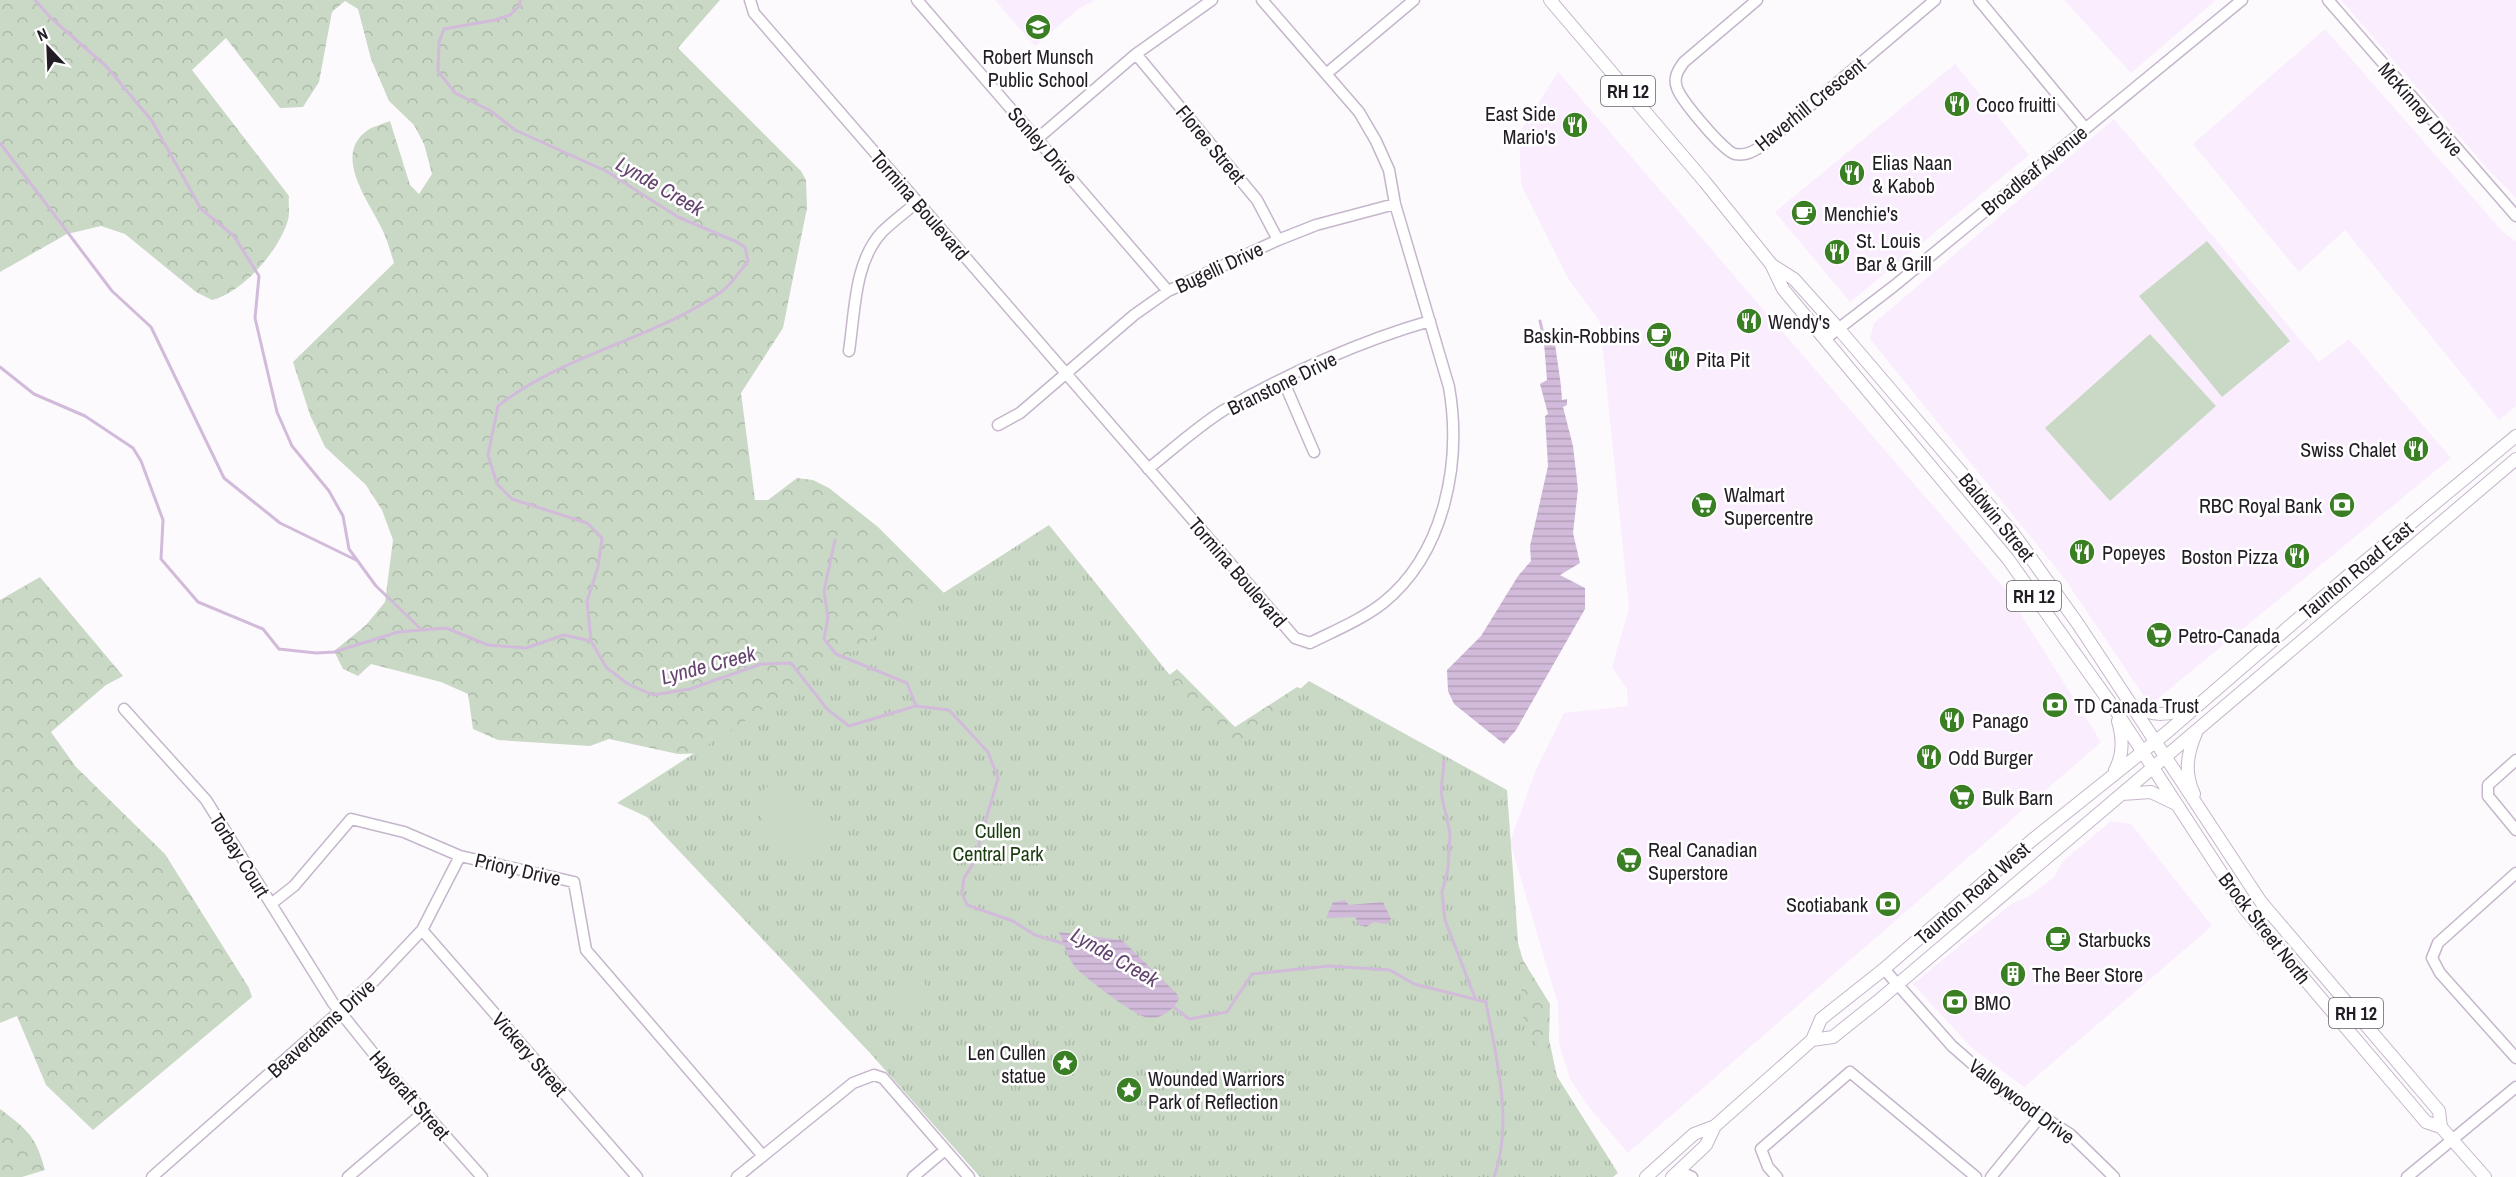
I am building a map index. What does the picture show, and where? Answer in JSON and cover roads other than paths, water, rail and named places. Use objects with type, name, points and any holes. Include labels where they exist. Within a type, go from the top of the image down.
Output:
[{"type":"main road","name":"Baldwin Street","points":[[1550,0],[1706,182],[1771,264],[1783,289],[1987,532],[2116,711],[2152,768]]},
{"type":"main road","name":"Baldwin Street","points":[[1771,264],[1794,279],[2013,533],[2156,741],[2210,828]]},
{"type":"main road","name":"Taunton Road East","points":[[2142,752],[2351,573],[2516,436]]},
{"type":"main road","name":"Taunton Road East","points":[[2152,768],[2516,459]]},
{"type":"main road","points":[[2129,702],[2154,715],[2197,706]]},
{"type":"main road","points":[[2109,778],[2121,759],[2122,737],[2116,711]]},
{"type":"main road","points":[[2198,730],[2187,758],[2187,772],[2190,786],[2210,828]]},
{"type":"main road","name":"Taunton Road West","points":[[1646,1177],[1694,1134],[1715,1125],[1812,1040],[1821,1019],[1884,969],[2031,841],[2142,752]]},
{"type":"main road","name":"Taunton Road West","points":[[1812,1040],[1833,1036],[1897,985],[2152,768]]},
{"type":"main road","name":"Brock Street North","points":[[2152,768],[2246,909],[2267,935],[2426,1122],[2441,1127],[2485,1177]]},
{"type":"main road","points":[[2122,794],[2151,792],[2177,805]]},
{"type":"main road","name":"Brock Street North","points":[[2210,828],[2261,902],[2439,1110],[2441,1127]]},
{"type":"main road","name":"Taunton Road West","points":[[1677,1175],[1706,1145],[1715,1125]]},
{"type":"street","name":"Tormina Boulevard","points":[[750,0],[754,13],[1295,638],[1310,643],[1363,617],[1383,602],[1397,588],[1421,556],[1442,510],[1452,475],[1454,417],[1449,387],[1395,204],[1389,170],[1377,141],[1359,112],[1262,0]]},
{"type":"street","name":"Sonley Drive","points":[[917,0],[1168,291]]},
{"type":"street","points":[[1037,139],[1136,54],[1212,0]]},
{"type":"street","points":[[1326,74],[1414,0]]},
{"type":"street","name":"Haverhill Crescent","points":[[1757,0],[1684,62],[1676,72],[1677,88],[1719,144],[1733,154],[1749,154],[1766,144],[1935,0]]},
{"type":"street","points":[[1979,0],[2085,128]]},
{"type":"street","name":"Broadleaf Avenue","points":[[1825,339],[1894,286],[2242,0]]},
{"type":"street","name":"McKinney Drive","points":[[2328,0],[2516,216]]},
{"type":"street","name":"Floree Street","points":[[1136,54],[1257,201],[1278,240]]},
{"type":"street","points":[[849,351],[858,287],[865,259],[881,233],[917,202]]},
{"type":"street","name":"Bugelli Drive","points":[[998,425],[1020,413],[1134,315],[1168,291],[1316,225],[1395,204]]},
{"type":"street","name":"Branstone Drive","points":[[1148,469],[1224,411],[1283,380],[1395,331],[1430,321]]},
{"type":"street","points":[[1283,380],[1314,452]]},
{"type":"street","name":"Torbay Court","points":[[124,709],[206,800],[340,1012]]},
{"type":"street","points":[[2516,760],[2488,785],[2488,796],[2516,830]]},
{"type":"street","name":"Priory Drive","points":[[271,904],[294,886],[351,819],[404,832],[460,856],[574,882],[586,950],[764,1156]]},
{"type":"street","name":"Beaverdams Drive","points":[[152,1177],[340,1012],[423,930],[460,856]]},
{"type":"street","points":[[2516,873],[2438,943],[2432,957],[2440,973],[2516,1058]]},
{"type":"street","name":"Vickery Street","points":[[423,930],[637,1177]]},
{"type":"street","name":"Valleywood Drive","points":[[1884,969],[1952,1046],[2008,1095],[2070,1134],[2114,1177]]},
{"type":"street","name":"Hayeraft Street","points":[[340,1012],[482,1177]]},
{"type":"street","points":[[1777,1177],[1768,1167],[1761,1149],[1850,1072],[1976,1177]]},
{"type":"street","points":[[737,1177],[865,1076],[874,1075],[883,1078],[969,1177]]},
{"type":"street","points":[[2407,1177],[2516,1088]]},
{"type":"street","points":[[348,1177],[424,1112]]},
{"type":"street","points":[[1991,1177],[2040,1117]]},
{"type":"street","points":[[913,1177],[945,1150]]},
{"type":"street","points":[[1677,1175],[1692,1177]]},
{"type":"water","points":[[1546,330],[1554,334],[1562,400],[1567,399],[1567,405],[1563,407],[1573,446],[1578,489],[1573,533],[1580,563],[1560,575],[1585,588],[1585,609],[1516,730],[1504,744],[1454,704],[1448,691],[1447,670],[1481,636],[1518,576],[1531,561],[1530,546],[1548,466],[1545,416],[1548,414],[1540,384],[1547,380],[1544,343],[1536,334]]},
{"type":"water","points":[[1345,900],[1349,905],[1383,902],[1391,919],[1387,924],[1374,922],[1366,927],[1359,925],[1355,917],[1326,918],[1333,902]]},
{"type":"water","points":[[1059,932],[1122,940],[1177,994],[1179,999],[1169,1011],[1156,1018],[1145,1017],[1131,1010],[1077,969],[1069,957]]},
{"type":"waterway","points":[[35,0],[51,18],[106,66],[152,121],[201,209],[234,236],[259,276],[255,318],[277,412],[292,446],[329,491],[343,516],[349,549],[376,586],[421,629]]},
{"type":"waterway","name":"Lynde Creek","points":[[520,0],[520,5],[510,15],[444,29],[439,42],[438,71],[455,93],[491,111],[515,130],[606,171],[678,217],[737,242],[745,247],[748,261],[725,289],[694,309],[551,373],[498,406],[488,455],[497,484],[512,499],[587,523],[602,538],[598,567],[587,601],[591,641],[606,667],[628,684],[653,695],[690,689],[761,664],[791,663],[827,709],[849,726],[916,706],[949,710],[988,752],[998,778],[973,864],[964,878],[962,893],[967,905],[1013,921],[1035,935],[1065,944]]},
{"type":"waterway","points":[[0,143],[112,291],[151,327],[224,478],[280,523],[356,560]]},
{"type":"waterway","points":[[1540,321],[1543,334]]},
{"type":"waterway","points":[[0,367],[34,394],[85,416],[133,448],[141,461],[163,520],[161,559],[198,602],[263,629],[279,649],[316,653],[334,652],[398,632],[446,628],[488,645],[526,648],[564,635],[591,641]]},
{"type":"waterway","points":[[835,540],[824,591],[828,618],[824,639],[836,654],[907,683],[916,706]]},
{"type":"waterway","points":[[1444,761],[1441,793],[1450,833],[1448,869],[1442,892],[1445,920],[1475,998]]},
{"type":"waterway","name":"Lynde Creek","points":[[1172,1006],[1189,1019],[1227,1012],[1252,974],[1329,966],[1390,970],[1414,984],[1486,1002],[1498,1067],[1503,1112],[1500,1156],[1494,1177]]},
{"type":"place","name":"Robert Munsch Public School","points":[[1038,27]]},
{"type":"place","name":"Coco fruitti","points":[[1957,104]]},
{"type":"place","name":"East Side Mario's","points":[[1575,125]]},
{"type":"place","name":"Elias Naan & Kabob","points":[[1852,173]]},
{"type":"place","name":"Menchie's","points":[[1804,213]]},
{"type":"place","name":"St. Louis Bar & Grill","points":[[1837,252]]},
{"type":"place","name":"Wendy's","points":[[1749,321]]},
{"type":"place","name":"Baskin-Robbins","points":[[1659,335]]},
{"type":"place","name":"Pita Pit","points":[[1677,359]]},
{"type":"place","name":"Swiss Chalet","points":[[2416,449]]},
{"type":"place","name":"Walmart Supercentre","points":[[1704,505]]},
{"type":"place","name":"RBC Royal Bank","points":[[2342,505]]},
{"type":"place","name":"Popeyes","points":[[2082,552]]},
{"type":"place","name":"Boston Pizza","points":[[2297,556]]},
{"type":"place","name":"Petro-Canada","points":[[2159,635]]},
{"type":"place","name":"TD Canada Trust","points":[[2055,705]]},
{"type":"place","name":"Panago","points":[[1952,720]]},
{"type":"place","name":"Odd Burger","points":[[1929,757]]},
{"type":"place","name":"Bulk Barn","points":[[1962,797]]},
{"type":"place","name":"Real Canadian Superstore","points":[[1629,860]]},
{"type":"place","name":"Scotiabank","points":[[1888,904]]},
{"type":"place","name":"Starbucks","points":[[2058,939]]},
{"type":"place","name":"The Beer Store","points":[[2013,974]]},
{"type":"place","name":"BMO","points":[[1955,1002]]},
{"type":"place","name":"Len Cullen statue","points":[[1065,1063]]},
{"type":"place","name":"Wounded Warriors Park of Reflection","points":[[1129,1090]]},
{"type":"park label","name":"Cullen Central Park","points":[[998,842]]}]
